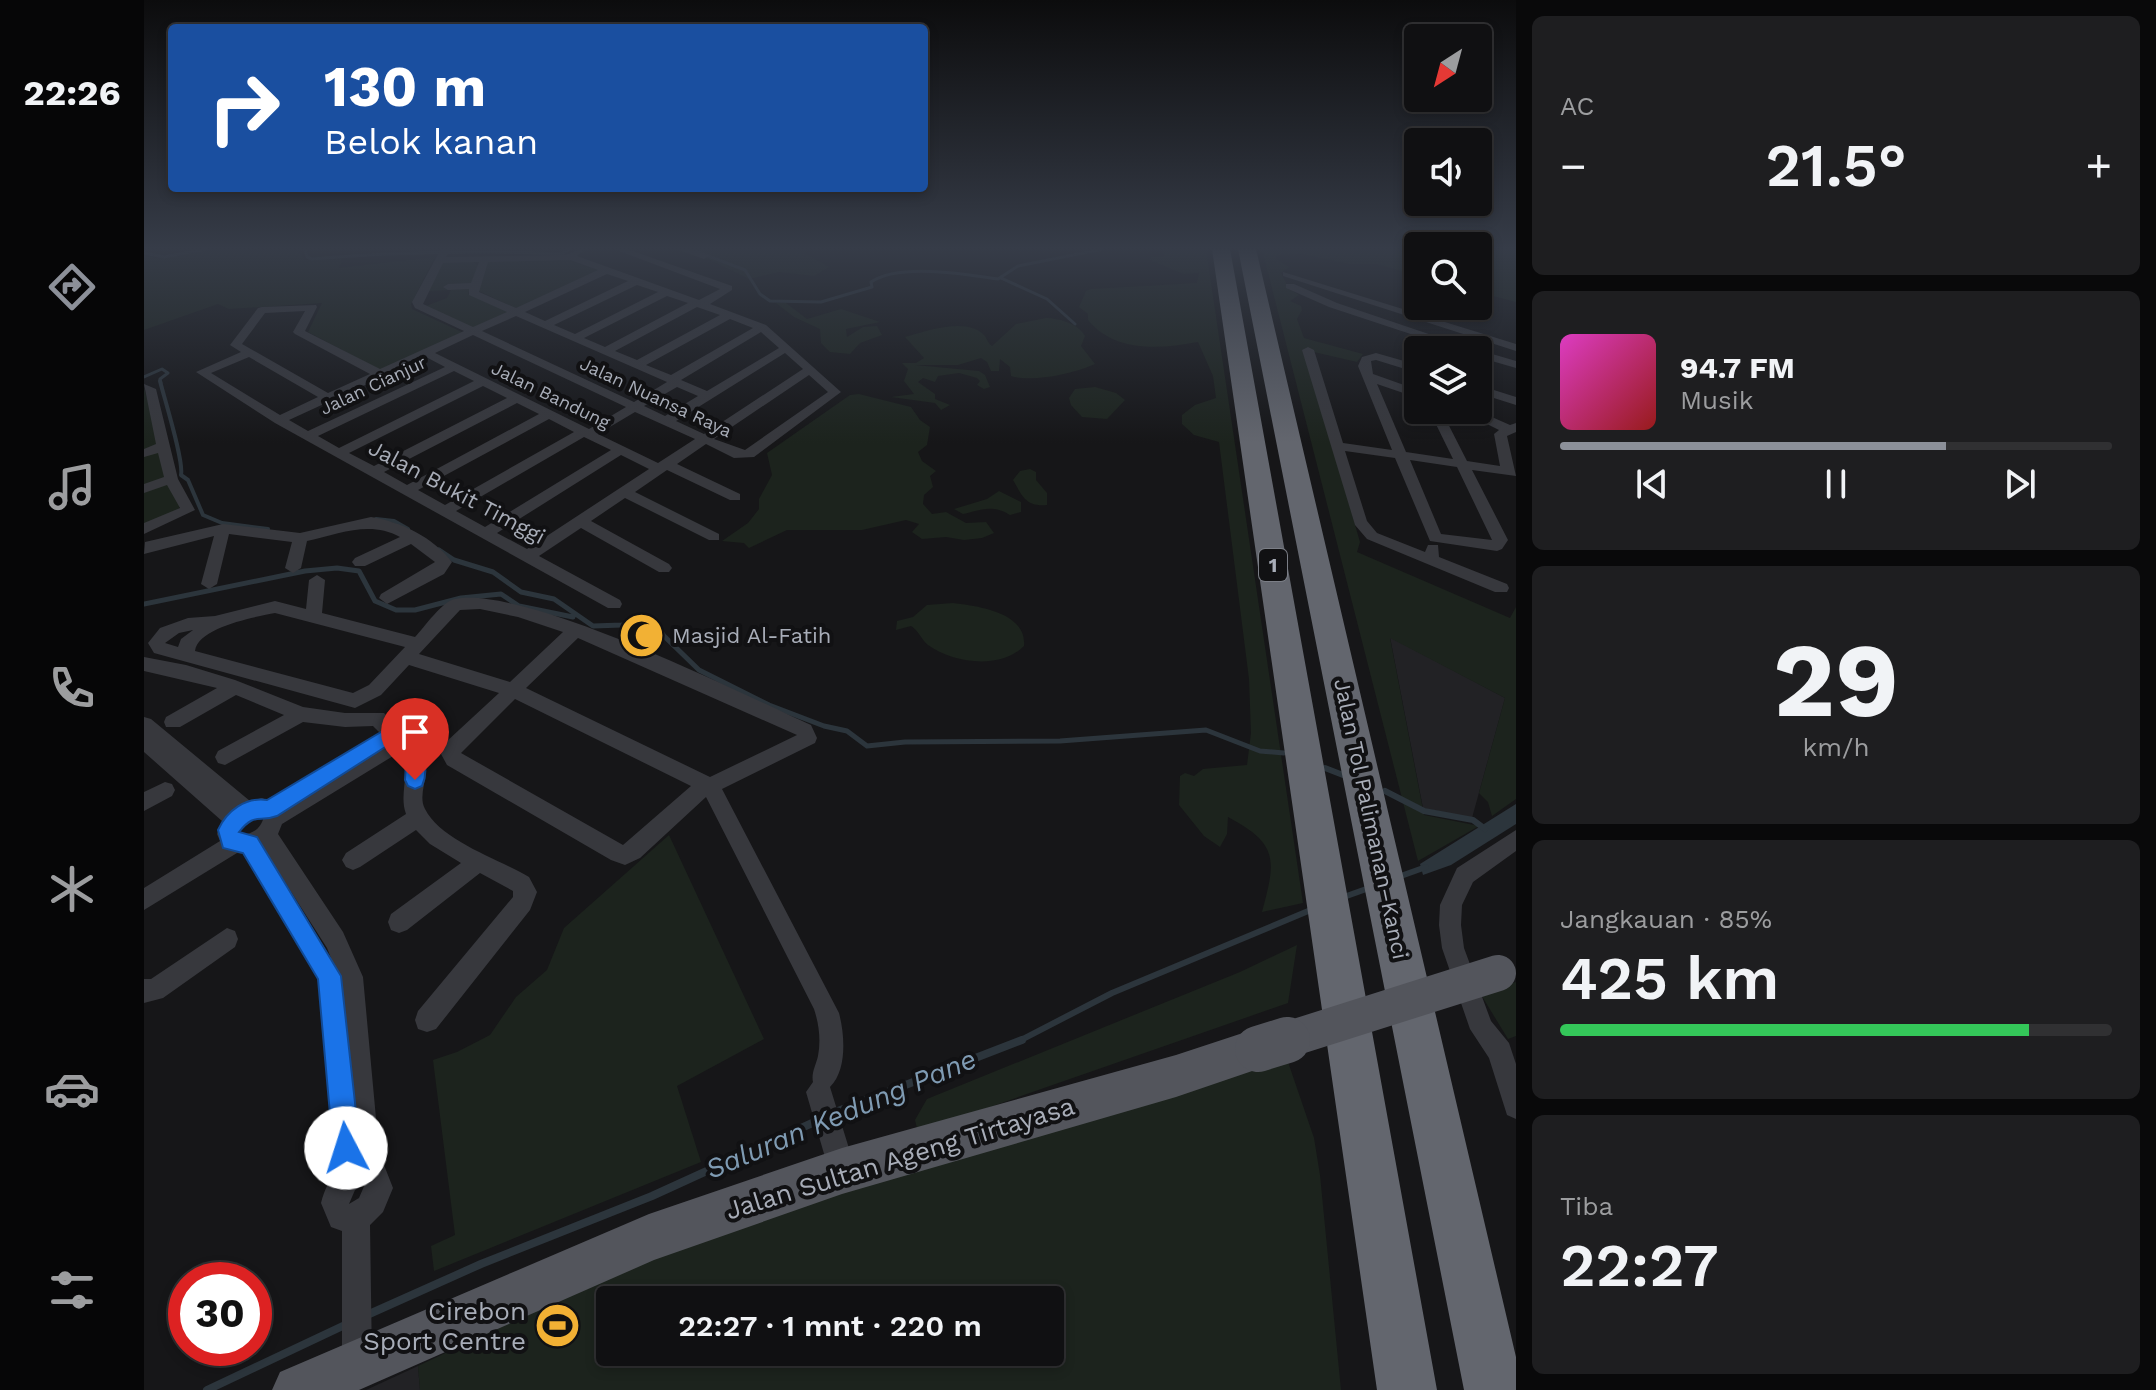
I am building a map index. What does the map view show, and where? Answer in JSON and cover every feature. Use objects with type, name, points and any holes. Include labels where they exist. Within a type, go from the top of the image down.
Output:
[{"type":"highway","name":"1","points":[[1231,314],[1407,1390]]},
{"type":"highway","name":"Jalan Tol Palimanan–Kanci","points":[[1261,314],[1494,1390]]},
{"type":"main road","name":"Jalan Sultan Ageng Tirtayasa","points":[[298,1390],[357,1352],[649,1238],[838,1156],[1176,1076],[1507,968]]},
{"type":"street","points":[[259,314],[236,343],[328,398]]},
{"type":"street","points":[[308,314],[299,332],[380,374]]},
{"type":"street","name":"Jalan Nuansa Raya","points":[[437,314],[736,454],[749,454],[835,392],[811,369]]},
{"type":"street","points":[[279,420],[512,314]]},
{"type":"street","points":[[520,314],[708,396]]},
{"type":"street","points":[[545,325],[568,314]]},
{"type":"street","points":[[575,338],[623,314]]},
{"type":"street","points":[[606,351],[679,314]]},
{"type":"street","points":[[529,555],[811,369],[762,327],[726,314]]},
{"type":"street","points":[[1360,314],[1426,336],[1439,326]]},
{"type":"street","points":[[1367,327],[1387,314]]},
{"type":"street","points":[[1412,314],[1480,336]]},
{"type":"street","points":[[637,365],[729,315]]},
{"type":"street","points":[[446,511],[634,407],[762,327]]},
{"type":"street","points":[[1492,340],[1516,348]]},
{"type":"street","points":[[666,421],[786,348]]},
{"type":"street","points":[[1308,350],[1360,522],[1366,531],[1501,588]]},
{"type":"street","name":"Jalan Bukit Timggi","points":[[249,353],[202,372],[279,420],[614,604]]},
{"type":"street","name":"Jalan Bandung","points":[[426,353],[621,450],[735,497]]},
{"type":"street","points":[[1404,362],[1370,356],[1364,366],[1435,538],[1431,560]]},
{"type":"street","points":[[1492,357],[1516,365]]},
{"type":"street","name":"Jalan Cianjur","points":[[308,436],[454,367]]},
{"type":"street","points":[[1367,376],[1404,389]]},
{"type":"street","points":[[339,453],[484,381]]},
{"type":"street","points":[[144,529],[188,510],[171,479],[164,446],[150,419],[146,390]]},
{"type":"street","points":[[1492,393],[1516,401]]},
{"type":"street","points":[[373,472],[517,398]]},
{"type":"street","points":[[408,490],[549,414]]},
{"type":"street","points":[[1492,420],[1512,428]]},
{"type":"street","points":[[1435,538],[1501,544],[1442,424]]},
{"type":"street","points":[[1339,446],[1511,470],[1499,438],[1512,428]]},
{"type":"street","points":[[144,453],[164,446]]},
{"type":"street","points":[[486,533],[621,450]]},
{"type":"street","points":[[144,489],[171,479]]},
{"type":"street","points":[[624,492],[714,537]]},
{"type":"street","points":[[580,521],[664,568]]},
{"type":"street","points":[[371,522],[366,559],[411,538]]},
{"type":"street","points":[[144,549],[150,545],[223,529],[300,538],[371,522],[390,525],[430,548],[444,565],[387,598]]},
{"type":"street","points":[[209,584],[223,529]]},
{"type":"street","points":[[293,568],[300,538]]},
{"type":"street","points":[[313,616],[317,580]]},
{"type":"street","points":[[577,629],[513,690],[453,748],[454,759],[618,853],[625,855],[633,851],[693,794],[710,786],[804,742],[807,734],[577,629],[486,604],[461,602],[412,651],[375,690],[355,701],[157,646],[158,638],[175,627],[275,607],[313,616],[412,651],[513,690],[710,786],[824,1004],[832,1036],[832,1053],[821,1090],[838,1156]]},
{"type":"street","points":[[186,655],[187,643],[192,638],[223,619]]},
{"type":"street","points":[[144,664],[186,672],[235,687],[301,714],[345,720],[377,718],[416,763],[412,804],[419,817],[478,862],[507,874],[521,884],[526,892],[522,903],[427,1020]]},
{"type":"street","points":[[173,722],[235,687]]},
{"type":"street","points":[[225,757],[301,714]]},
{"type":"street","points":[[144,724],[250,827],[329,976],[356,1151],[378,1179],[378,1196],[369,1210],[356,1218],[357,1352]]},
{"type":"street","points":[[144,885],[250,827],[395,738]]},
{"type":"street","points":[[144,741],[250,827]]},
{"type":"street","points":[[144,802],[165,790]]},
{"type":"street","points":[[353,860],[419,817]]},
{"type":"street","points":[[144,900],[250,827]]},
{"type":"street","points":[[1516,839],[1465,875],[1451,905],[1450,925],[1453,948],[1482,1029],[1508,1050],[1516,1106]]},
{"type":"street","points":[[399,922],[478,862]]},
{"type":"street","points":[[144,991],[155,990],[227,939]]},
{"type":"shaded area","points":[[144,314],[190,314],[144,330]]},
{"type":"shaded area","points":[[317,314],[423,314],[464,333],[380,370],[308,332]]},
{"type":"shaded area","points":[[443,314],[505,314],[473,328]]},
{"type":"shaded area","points":[[790,314],[800,314],[807,319],[824,314],[856,314],[880,322],[846,329],[847,337],[863,327],[877,326],[882,335],[860,343],[850,354],[830,352],[821,343],[820,329]]},
{"type":"shaded area","points":[[1088,314],[1216,314],[1303,903],[1262,912],[1271,866],[1265,845],[1228,817],[1227,834],[1220,847],[1204,836],[1179,805],[1180,776],[1185,773],[1194,776],[1203,769],[1247,765],[1251,733],[1249,679],[1219,442],[1194,435],[1182,424],[1182,415],[1195,405],[1216,398],[1213,376],[1198,342],[1154,347],[1125,343],[1099,331],[1088,320]]},
{"type":"shaded area","points":[[1279,314],[1300,314],[1297,319],[1304,338],[1363,354],[1357,362],[1305,350],[1360,542],[1357,552],[1510,618],[1516,607],[1516,799],[1492,816],[1488,802],[1479,793],[1505,698],[1390,638],[1424,815],[1479,826],[1418,861]]},
{"type":"shaded area","points":[[1046,318],[1068,322],[1078,328],[1085,336],[1081,346],[1095,364],[1042,378],[1011,376],[1010,367],[1000,359],[999,371],[991,371],[981,358],[958,365],[915,365],[979,371],[985,375],[990,387],[984,389],[977,385],[980,381],[977,378],[959,373],[938,376],[935,382],[923,378],[918,382],[935,394],[935,399],[950,405],[941,410],[935,403],[891,397],[914,394],[904,381],[908,369],[902,363],[916,363],[924,358],[905,337],[946,327],[968,327],[978,330],[992,346],[1016,324]]},
{"type":"shaded area","points":[[1095,387],[1116,393],[1125,400],[1107,419],[1082,417],[1071,405],[1069,398],[1075,389]]},
{"type":"shaded area","points":[[144,388],[180,506],[178,510],[144,525]]},
{"type":"shaded area","points":[[859,394],[911,407],[920,420],[930,427],[927,445],[918,452],[922,461],[936,471],[930,476],[933,487],[924,495],[923,504],[932,514],[946,512],[966,523],[986,522],[994,533],[964,540],[946,537],[922,539],[912,532],[919,524],[906,520],[862,530],[787,530],[749,548],[744,543],[722,541],[748,523],[759,509],[759,499],[772,475],[767,453],[850,395]]},
{"type":"shaded area","points":[[1030,469],[1036,472],[1036,480],[1047,493],[1047,505],[1029,502],[1013,480],[1020,471]]},
{"type":"shaded area","points":[[999,491],[1021,502],[1021,512],[1010,515],[987,509],[963,514],[954,509],[987,499]]},
{"type":"shaded area","points":[[953,603],[987,609],[1009,618],[1018,625],[1024,646],[1014,654],[990,661],[963,660],[928,645],[911,626],[896,630],[897,621],[913,617],[927,605]]},
{"type":"shaded area","points":[[1390,637],[1505,698],[1472,818],[1423,808]]},
{"type":"shaded area","points":[[1516,804],[1516,824],[1451,865],[1423,875],[1420,864]]},
{"type":"shaded area","points":[[669,835],[764,1039],[677,1086],[701,1162],[434,1271],[431,1246],[455,1235],[433,1060],[490,1035],[516,997],[547,970],[564,928]]},
{"type":"shaded area","points":[[1297,945],[1288,1003],[918,1132],[915,1120],[927,1099],[1240,972]]},
{"type":"shaded area","points":[[1516,982],[1516,1036],[1508,1039],[1480,993]]},
{"type":"shaded area","points":[[1287,1059],[1314,1138],[1341,1390],[420,1390],[418,1366],[623,1269],[925,1159]]},
{"type":"shaded area","points":[[418,1366],[420,1390],[366,1390]]},
{"type":"waterway","points":[[1064,314],[1075,324]]},
{"type":"waterway","points":[[144,377],[162,369],[168,373],[160,379],[161,383]]},
{"type":"waterway","points":[[160,381],[177,444],[181,475],[188,480],[203,515],[222,523],[268,529]]},
{"type":"waterway","points":[[376,519],[394,521],[408,529]]},
{"type":"waterway","points":[[439,550],[454,560],[493,572],[521,592],[554,599],[593,626],[622,625],[641,617],[653,619],[664,636],[699,670],[769,705],[824,726],[847,731],[867,746],[905,742],[1060,741],[1206,730],[1260,751],[1284,753]]},
{"type":"waterway","points":[[144,604],[305,571],[337,568],[359,571],[375,601],[396,610],[415,610],[461,598],[501,594],[519,606],[573,617]]},
{"type":"waterway","points":[[1325,768],[1343,775]]},
{"type":"waterway","points":[[1385,791],[1424,811],[1473,820],[1485,829]]},
{"type":"waterway","name":"Saluran Kedung Pane","points":[[1398,877],[1426,867]]},
{"type":"waterway","name":"Saluran Kedung Pane","points":[[1341,898],[1369,888]]},
{"type":"waterway","name":"Saluran Kedung Pane","points":[[1018,1042],[1112,993],[1313,909]]},
{"type":"waterway","name":"Saluran Kedung Pane","points":[[1018,1042],[1022,1040]]},
{"type":"waterway","name":"Saluran Kedung Pane","points":[[833,1113],[1018,1042]]},
{"type":"waterway","name":"Saluran Kedung Pane","points":[[367,1315],[481,1264],[652,1196],[821,1119]]},
{"type":"waterway","name":"Saluran Kedung Pane","points":[[207,1390],[347,1324]]},
{"type":"place","name":"Masjid Al-Fatih","points":[[641,635]]},
{"type":"place","name":"Cirebon Sport Centre","points":[[557,1326]]},
{"type":"route","points":[[346,1148],[329,976],[324,963],[249,844],[231,842],[228,830],[240,815],[257,808],[270,809],[391,734],[409,751],[416,763],[415,780]]}]
